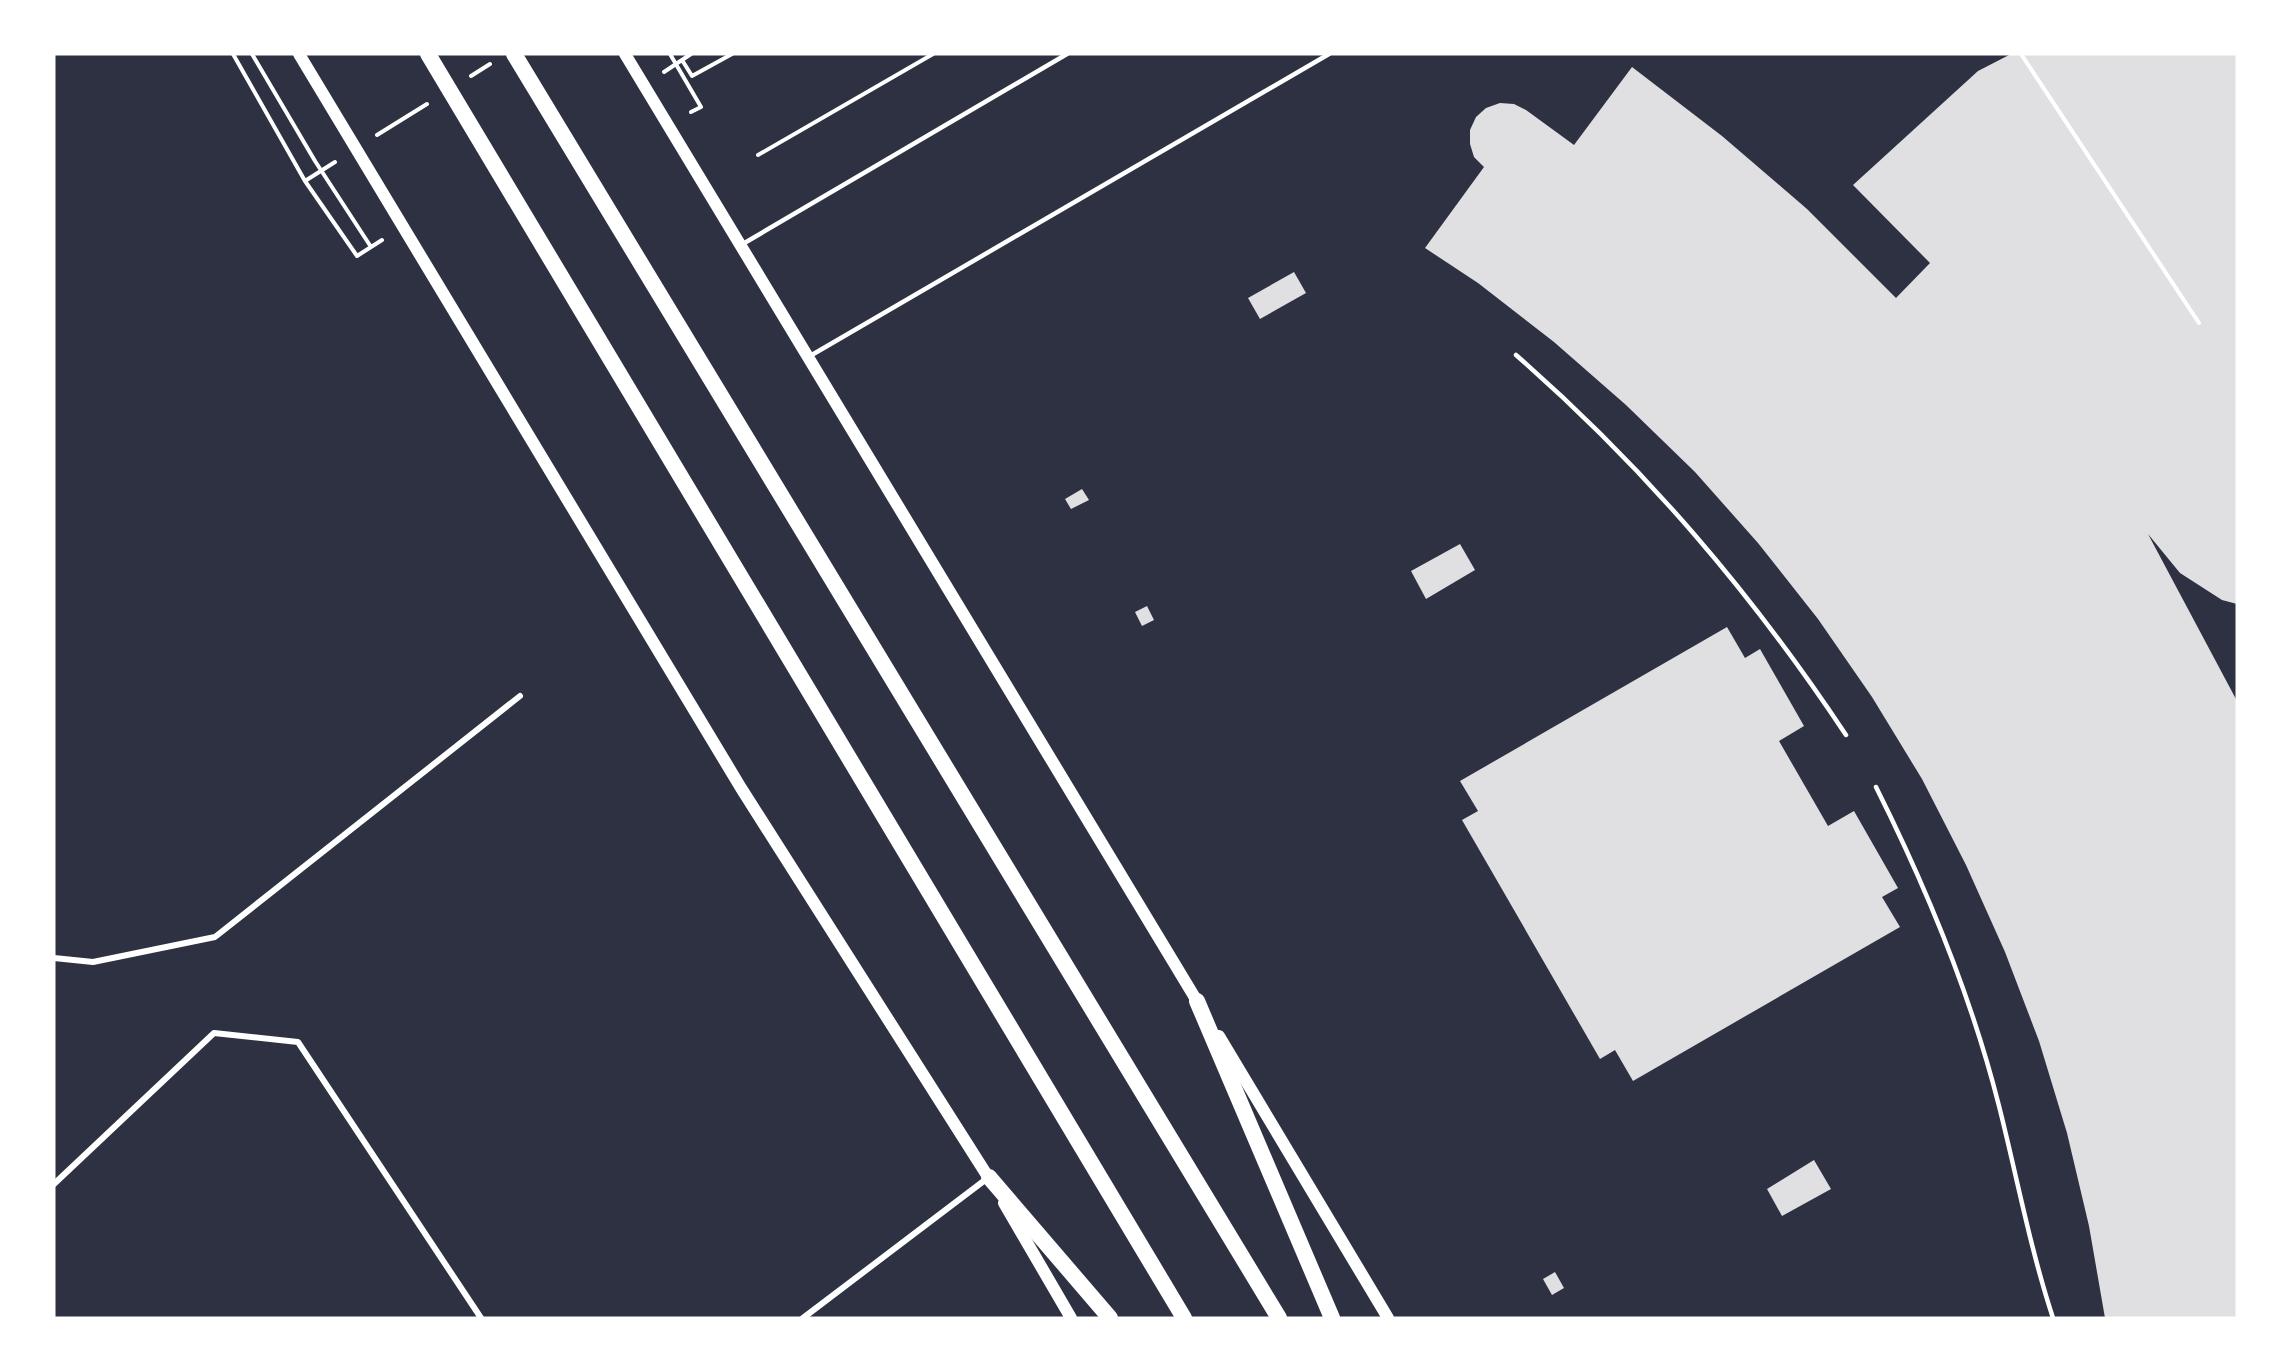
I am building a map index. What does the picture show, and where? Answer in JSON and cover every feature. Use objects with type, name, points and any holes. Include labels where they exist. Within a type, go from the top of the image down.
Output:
[{"type":"highway","points":[[428,54],[1184,1318]]},
{"type":"highway","points":[[514,54],[1279,1318]]},
{"type":"highway","points":[[1197,1000],[1332,1318]]},
{"type":"highway","points":[[989,1177],[1110,1318]]},
{"type":"main road","points":[[299,54],[741,788],[989,1177],[1071,1318]]},
{"type":"main road","points":[[625,54],[1389,1318]]},
{"type":"street","points":[[54,958],[93,962],[215,937],[520,696]]},
{"type":"street","points":[[54,1184],[214,1033],[297,1042],[481,1318]]},
{"type":"street","points":[[803,1318],[989,1177]]},
{"type":"lane","points":[[740,245],[1067,54]]},
{"type":"lane","points":[[808,357],[1329,54]]},
{"type":"lane","points":[[1516,355],[1621,451],[1673,508],[1767,621],[1846,735]]},
{"type":"lane","points":[[1876,787],[1941,929],[1964,991],[1999,1105],[2026,1227],[2053,1318]]},
{"type":"path","points":[[233,54],[305,181],[357,256]]},
{"type":"path","points":[[252,54],[315,161],[370,247]]},
{"type":"path","points":[[670,54],[701,107],[692,114],[686,104]]},
{"type":"path","points":[[657,63],[662,73],[691,54]]},
{"type":"path","points":[[682,60],[692,76],[732,54]]},
{"type":"path","points":[[758,156],[933,54]]},
{"type":"path","points":[[2021,54],[2199,323]]},
{"type":"path","points":[[466,79],[496,60]]},
{"type":"path","points":[[663,64],[669,74]]},
{"type":"path","points":[[376,136],[436,98]]},
{"type":"path","points":[[305,181],[345,155]]},
{"type":"building","points":[[2011,54],[2237,54],[2237,604],[2222,600],[2180,573],[2148,534],[2237,701],[2237,1318],[2105,1318],[2089,1226],[2067,1133],[2039,1041],[2005,952],[1966,865],[1922,779],[1872,697],[1818,619],[1758,543],[1695,472],[1626,405],[1554,342],[1478,283],[1425,248],[1484,167],[1474,157],[1470,144],[1470,130],[1476,117],[1486,108],[1500,103],[1514,104],[1526,110],[1574,145],[1632,67],[1722,136],[1807,209],[1896,298],[1930,263],[1853,185],[1978,71]]},
{"type":"building","points":[[1294,272],[1306,293],[1260,319],[1248,298]]},
{"type":"building","points":[[1082,489],[1089,500],[1071,509],[1065,499]]},
{"type":"building","points":[[1460,544],[1475,570],[1426,599],[1411,571]]},
{"type":"building","points":[[1147,606],[1154,620],[1142,626],[1135,612]]},
{"type":"building","points":[[1727,627],[1745,658],[1760,649],[1804,726],[1779,741],[1828,826],[1854,811],[1898,888],[1882,897],[1900,927],[1633,1081],[1615,1050],[1600,1059],[1462,820],[1478,811],[1460,781]]},
{"type":"building","points":[[1814,1160],[1831,1189],[1782,1216],[1767,1189]]},
{"type":"building","points":[[1555,1272],[1564,1288],[1552,1295],[1543,1279]]}]
